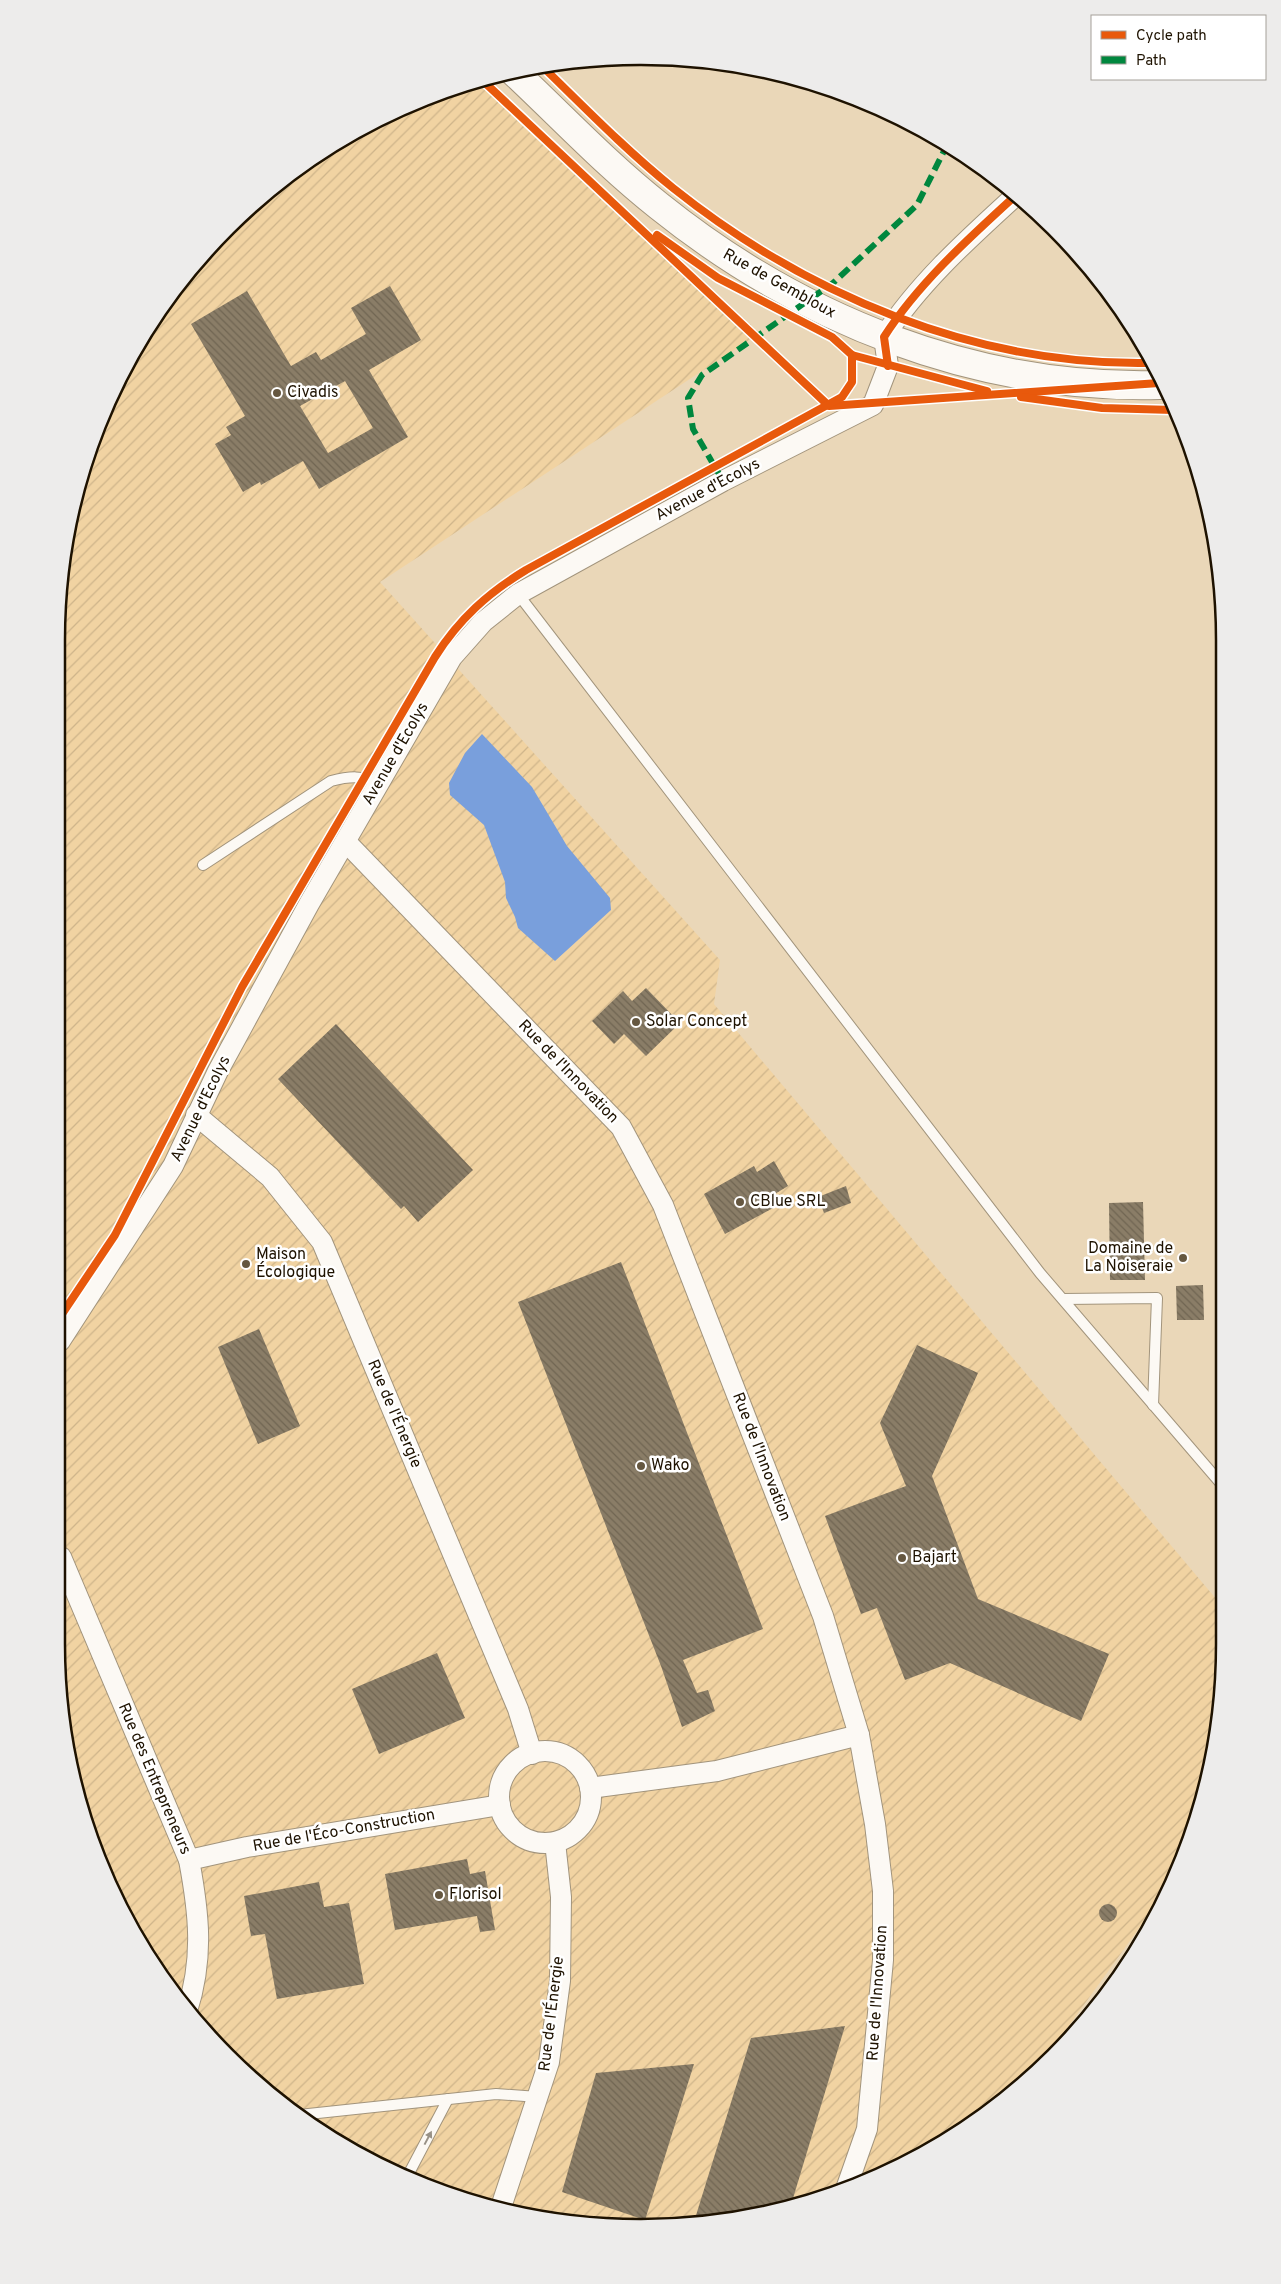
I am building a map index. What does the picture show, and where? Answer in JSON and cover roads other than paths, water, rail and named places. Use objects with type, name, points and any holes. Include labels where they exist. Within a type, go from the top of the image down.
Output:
[{"type":"main road","name":"Rue de Gembloux","points":[[520,78],[611,164],[658,205],[705,241],[751,272],[813,307],[884,337],[935,354],[1029,376],[1127,386],[1157,385]]},
{"type":"street","points":[[884,337],[896,318],[964,242],[1011,200]]},
{"type":"street","name":"Avenue d'Ecolys","points":[[65,1333],[173,1166],[196,1114],[305,912],[452,657],[483,622],[518,594],[723,481],[873,405],[888,366],[884,337]]},
{"type":"street","name":"Rue de l'Innovation","points":[[346,842],[621,1127],[663,1205],[823,1616],[859,1735],[875,1824],[883,1891],[884,1960],[867,2129],[849,2179]]},
{"type":"street","name":"Rue de l'Énergie","points":[[196,1114],[270,1177],[322,1242],[518,1709],[532,1754]]},
{"type":"street","name":"Rue des Entrepreneurs","points":[[65,1566],[189,1860],[198,1912],[198,1951],[194,1989],[190,2001]]},
{"type":"street","points":[[590,1788],[717,1771],[859,1735]]},
{"type":"street","points":[[553,1752],[570,1759],[583,1772],[590,1788],[590,1807],[581,1826],[574,1833],[555,1842],[537,1842],[522,1836],[505,1820],[500,1805],[500,1788],[506,1772],[518,1760],[532,1754],[553,1752]]},
{"type":"street","name":"Rue de l'Éco-Construction","points":[[189,1860],[247,1847],[500,1805]]},
{"type":"street","name":"Rue de l'Énergie","points":[[503,2202],[549,2062],[560,1981],[562,1898],[555,1842]]},
{"type":"lane","points":[[518,594],[1040,1273],[1064,1298],[1216,1478]]},
{"type":"lane","points":[[204,866],[331,781],[350,776],[364,777],[380,782]]},
{"type":"lane","points":[[1064,1298],[1156,1298],[1153,1405]]},
{"type":"lane","points":[[310,2114],[496,2094],[538,2097]]},
{"type":"lane","points":[[410,2171],[448,2099]]},
{"type":"water","points":[[482,734],[532,787],[567,846],[610,898],[611,910],[555,961],[518,928],[506,898],[505,882],[484,825],[450,795],[449,783],[465,753]]},
{"type":"place","name":"Civadis","points":[[277,393]]},
{"type":"place","name":"Solar Concept","points":[[636,1022]]},
{"type":"place","name":"CBlue SRL","points":[[740,1202]]},
{"type":"place","name":"Domaine de La Noiseraie","points":[[1183,1258]]},
{"type":"place","name":"Maison Écologique","points":[[246,1264]]},
{"type":"place","name":"Wako","points":[[641,1466]]},
{"type":"place","name":"Bajart","points":[[902,1558]]},
{"type":"place","name":"Florisol","points":[[439,1895]]}]
